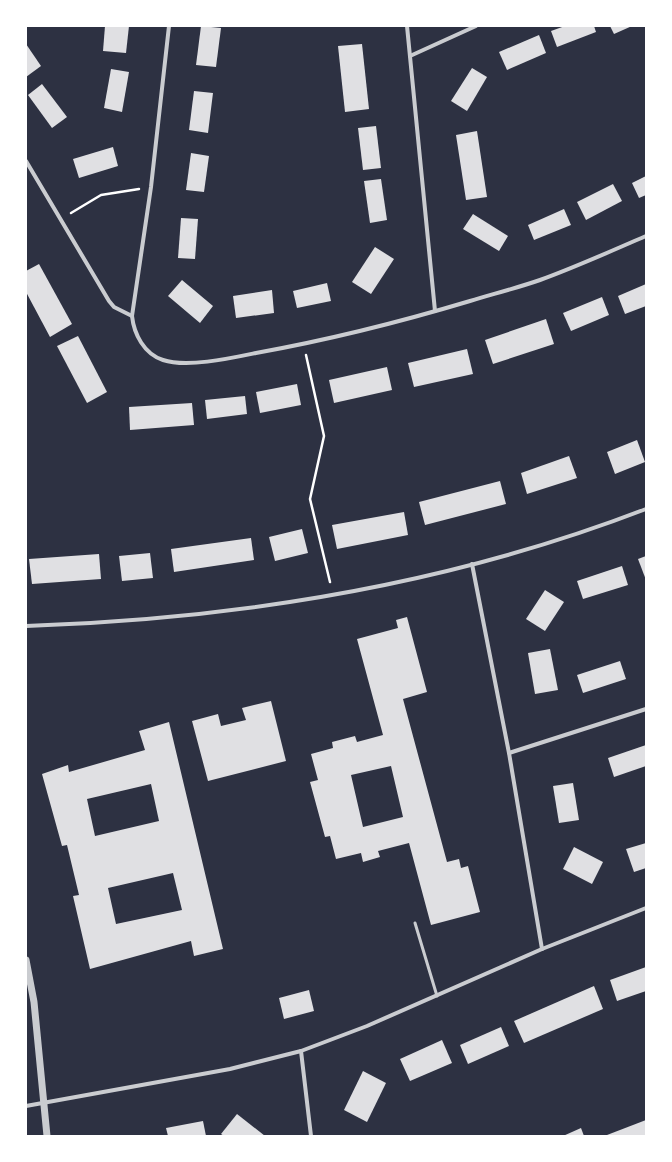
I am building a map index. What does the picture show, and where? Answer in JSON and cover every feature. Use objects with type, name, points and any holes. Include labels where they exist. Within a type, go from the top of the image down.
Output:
[{"type":"street","points":[[169,26],[151,187],[132,316],[134,329],[140,341],[149,351],[163,360],[179,363],[217,360],[304,344],[435,311],[538,280],[646,236]]},
{"type":"street","points":[[407,26],[435,311]]},
{"type":"street","points":[[410,56],[476,26]]},
{"type":"street","points":[[26,160],[109,301],[114,307],[132,316]]},
{"type":"street","points":[[26,626],[90,624],[168,617],[274,605],[381,586],[472,564],[553,540],[646,509]]},
{"type":"street","points":[[472,564],[509,753],[542,949]]},
{"type":"street","points":[[509,753],[646,709]]},
{"type":"street","points":[[26,1106],[44,1104],[230,1069],[301,1051],[367,1026],[542,949],[646,908]]},
{"type":"street","points":[[26,960],[34,1002],[47,1136]]},
{"type":"street","points":[[301,1051],[311,1136]]},
{"type":"lane","points":[[415,923],[437,996]]},
{"type":"path","points":[[61,219],[101,194],[151,187]]},
{"type":"path","points":[[304,344],[324,436],[310,499],[333,594]]},
{"type":"building","points":[[105,26],[129,26],[126,53],[103,51]]},
{"type":"building","points":[[201,26],[221,28],[216,67],[196,65]]},
{"type":"building","points":[[565,26],[594,26],[596,32],[557,47],[551,31]]},
{"type":"building","points":[[610,26],[632,26],[614,34]]},
{"type":"building","points":[[539,35],[546,53],[507,70],[499,52]]},
{"type":"building","points":[[26,44],[41,66],[26,77]]},
{"type":"building","points":[[362,44],[369,109],[345,112],[338,46]]},
{"type":"building","points":[[472,68],[487,77],[467,111],[451,101]]},
{"type":"building","points":[[111,69],[129,72],[122,112],[104,108]]},
{"type":"building","points":[[42,84],[67,117],[52,128],[28,95]]},
{"type":"building","points":[[194,91],[213,93],[208,133],[189,130]]},
{"type":"building","points":[[376,126],[381,168],[363,170],[358,128]]},
{"type":"building","points":[[477,131],[487,197],[466,200],[456,135]]},
{"type":"building","points":[[113,147],[118,166],[79,178],[73,159]]},
{"type":"building","points":[[191,153],[209,156],[204,192],[186,190]]},
{"type":"building","points":[[646,176],[646,195],[639,198],[632,183]]},
{"type":"building","points":[[381,179],[387,220],[370,223],[364,181]]},
{"type":"building","points":[[613,184],[622,201],[586,220],[577,202]]},
{"type":"building","points":[[564,209],[571,225],[534,240],[528,225]]},
{"type":"building","points":[[473,214],[508,236],[499,251],[463,229]]},
{"type":"building","points":[[181,218],[198,219],[195,259],[178,258]]},
{"type":"building","points":[[375,247],[394,259],[371,294],[352,282]]},
{"type":"building","points":[[39,264],[72,324],[50,337],[26,292],[26,271]]},
{"type":"building","points":[[182,280],[213,306],[200,323],[168,296]]},
{"type":"building","points":[[327,283],[331,301],[297,308],[293,291]]},
{"type":"building","points":[[646,284],[646,306],[625,314],[618,296]]},
{"type":"building","points":[[272,290],[274,313],[236,318],[233,296]]},
{"type":"building","points":[[602,297],[609,315],[571,331],[563,313]]},
{"type":"building","points":[[546,319],[554,344],[493,364],[485,340]]},
{"type":"building","points":[[78,336],[107,392],[87,403],[57,346]]},
{"type":"building","points":[[467,349],[473,374],[414,387],[408,363]]},
{"type":"building","points":[[387,367],[392,390],[334,403],[329,380]]},
{"type":"building","points":[[297,384],[301,405],[260,413],[256,392]]},
{"type":"building","points":[[245,396],[247,414],[207,419],[205,400]]},
{"type":"building","points":[[192,403],[194,425],[130,430],[129,407]]},
{"type":"building","points":[[637,440],[645,462],[615,474],[607,452]]},
{"type":"building","points":[[569,456],[577,478],[527,494],[521,473]]},
{"type":"building","points":[[500,481],[506,504],[425,525],[419,502]]},
{"type":"building","points":[[404,512],[408,535],[337,549],[332,525]]},
{"type":"building","points":[[302,529],[308,553],[275,561],[269,537]]},
{"type":"building","points":[[251,538],[254,560],[174,572],[171,549]]},
{"type":"building","points":[[150,553],[153,578],[122,581],[119,556]]},
{"type":"building","points":[[99,554],[101,579],[32,584],[29,559]]},
{"type":"building","points":[[646,556],[646,580],[638,559]]},
{"type":"building","points":[[622,566],[628,585],[583,599],[577,581]]},
{"type":"building","points":[[545,590],[564,602],[545,631],[526,619]]},
{"type":"building","points":[[407,617],[427,692],[403,699],[447,862],[459,859],[461,868],[468,866],[480,912],[431,925],[409,843],[378,851],[380,857],[363,862],[361,853],[336,859],[330,836],[325,837],[310,782],[318,780],[311,754],[333,748],[332,742],[355,736],[357,742],[383,735],[357,639],[398,628],[396,620]],"holes":[[[391,766],[403,817],[363,827],[351,775]]]},
{"type":"building","points":[[550,649],[558,690],[535,694],[528,653]]},
{"type":"building","points":[[620,661],[626,679],[583,693],[577,675]]},
{"type":"building","points":[[271,701],[286,761],[208,781],[192,721],[218,714],[221,726],[246,720],[242,708]]},
{"type":"building","points":[[169,722],[223,949],[194,956],[191,941],[90,969],[73,896],[79,895],[67,845],[62,846],[42,774],[68,765],[69,772],[145,750],[139,731]],"holes":[[[151,784],[159,821],[95,836],[87,799]],[[173,873],[182,910],[116,924],[108,888]]]},
{"type":"building","points":[[646,745],[646,766],[614,777],[608,758]]},
{"type":"building","points":[[573,783],[579,820],[559,823],[553,786]]},
{"type":"building","points":[[646,843],[646,868],[634,872],[626,849]]},
{"type":"building","points":[[574,847],[603,862],[592,884],[563,869]]},
{"type":"building","points":[[646,967],[646,991],[617,1001],[610,980]]},
{"type":"building","points":[[594,986],[603,1009],[524,1043],[514,1021]]},
{"type":"building","points":[[309,990],[314,1011],[284,1019],[279,998]]},
{"type":"building","points":[[501,1027],[509,1046],[468,1064],[460,1045]]},
{"type":"building","points":[[442,1040],[452,1063],[410,1081],[400,1059]]},
{"type":"building","points":[[363,1071],[386,1083],[367,1122],[344,1110]]},
{"type":"building","points":[[237,1114],[265,1136],[224,1136],[221,1134]]},
{"type":"building","points":[[646,1120],[646,1136],[607,1135]]},
{"type":"building","points":[[203,1121],[206,1136],[168,1136],[166,1128]]},
{"type":"building","points":[[581,1128],[584,1136],[563,1136]]}]
